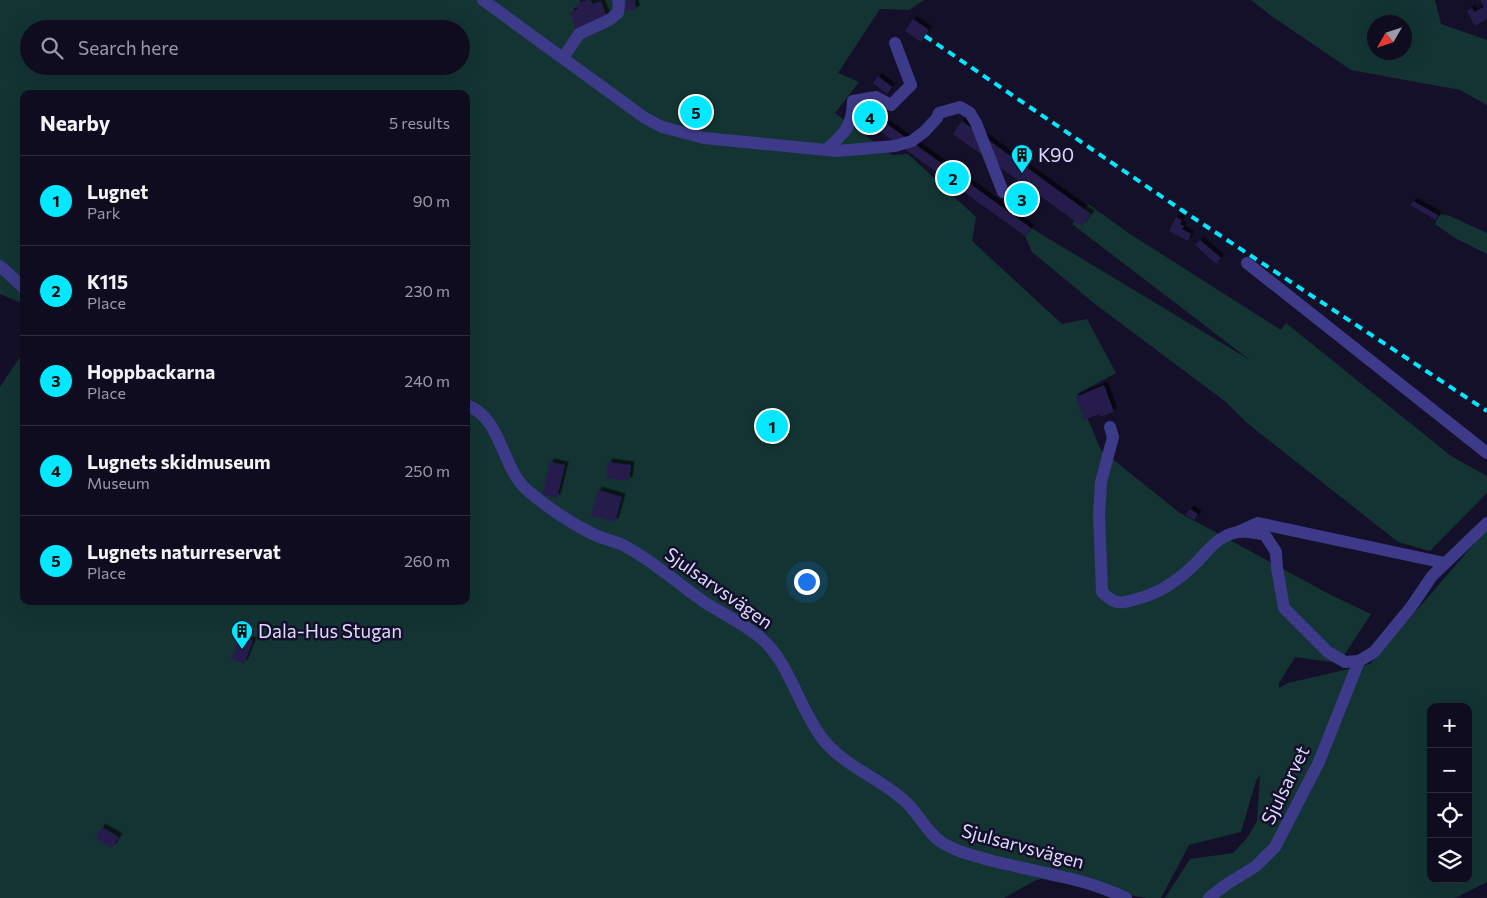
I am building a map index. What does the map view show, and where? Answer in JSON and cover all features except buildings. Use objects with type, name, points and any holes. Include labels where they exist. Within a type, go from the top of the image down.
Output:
[{"type":"street","points":[[483,0],[645,118],[662,127],[704,138],[837,151],[895,146],[912,141],[925,131],[939,113],[960,107],[970,113],[976,123],[1003,192]]},
{"type":"street","points":[[563,58],[579,34],[609,20],[618,13],[618,0]]},
{"type":"street","points":[[826,150],[848,129],[853,115],[853,101],[876,97],[891,105],[911,85],[895,43]]},
{"type":"street","points":[[1247,263],[1487,453]]},
{"type":"street","points":[[0,266],[20,284]]},
{"type":"street","name":"Sjulsarvsvägen","points":[[470,407],[479,411],[493,429],[518,481],[547,507],[586,530],[621,544],[638,554],[705,602],[762,639],[779,660],[811,722],[827,744],[842,758],[906,803],[942,842],[962,852],[1088,884],[1126,898]]},
{"type":"street","points":[[1110,427],[1113,437],[1101,482],[1099,514],[1102,592],[1110,601],[1123,603],[1161,590],[1179,578],[1209,548],[1224,537],[1258,523],[1445,563]]},
{"type":"street","points":[[1238,532],[1265,535],[1276,552],[1284,608],[1328,652],[1345,662],[1359,662],[1374,652],[1411,607],[1432,576],[1487,523]]},
{"type":"street","name":"Sjulsarvet","points":[[1209,898],[1256,866],[1276,846],[1319,762],[1359,662]]},
{"type":"green space","points":[[0,0],[924,0],[909,10],[880,9],[838,73],[859,82],[835,113],[892,155],[908,154],[976,217],[972,241],[1062,324],[1087,319],[1116,373],[1077,394],[1101,450],[1180,513],[1327,593],[1371,614],[1339,663],[1295,657],[1279,683],[1279,688],[1288,683],[1370,664],[1487,529],[1487,882],[1455,898],[1165,898],[1190,859],[1233,853],[1247,838],[1257,821],[1260,775],[1256,781],[1241,832],[1189,845],[1161,898],[1146,898],[1041,879],[1004,898],[0,898],[0,387],[20,357],[20,605],[470,605],[470,90],[20,90],[20,302],[0,294]]},
{"type":"green space","points":[[1251,0],[1435,0],[1441,24],[1487,40],[1487,105],[1460,90],[1351,70]]},
{"type":"green space","points":[[1088,204],[1130,234],[1281,330],[1286,323],[1451,456],[1487,476],[1487,493],[1430,551],[1398,542],[1247,423],[1226,402],[1095,304],[1032,252],[1025,236],[1031,228],[1250,360],[1072,224]]},
{"type":"green space","points":[[1440,214],[1450,216],[1487,233],[1487,254],[1455,238],[1435,224]]},
{"type":"railway","points":[[925,36],[1183,211],[1487,411]]},
{"type":"place","name":"Lugnets naturreservat","points":[[696,112]]},
{"type":"place","name":"Lugnets skidmuseum","points":[[870,117]]},
{"type":"place","name":"K90","points":[[1022,174]]},
{"type":"place","name":"K115","points":[[953,178]]},
{"type":"place","name":"Hoppbackarna","points":[[1022,199]]},
{"type":"place","name":"Lugnet","points":[[772,426]]},
{"type":"place","name":"Dala-Hus Stugan","points":[[242,650]]}]
